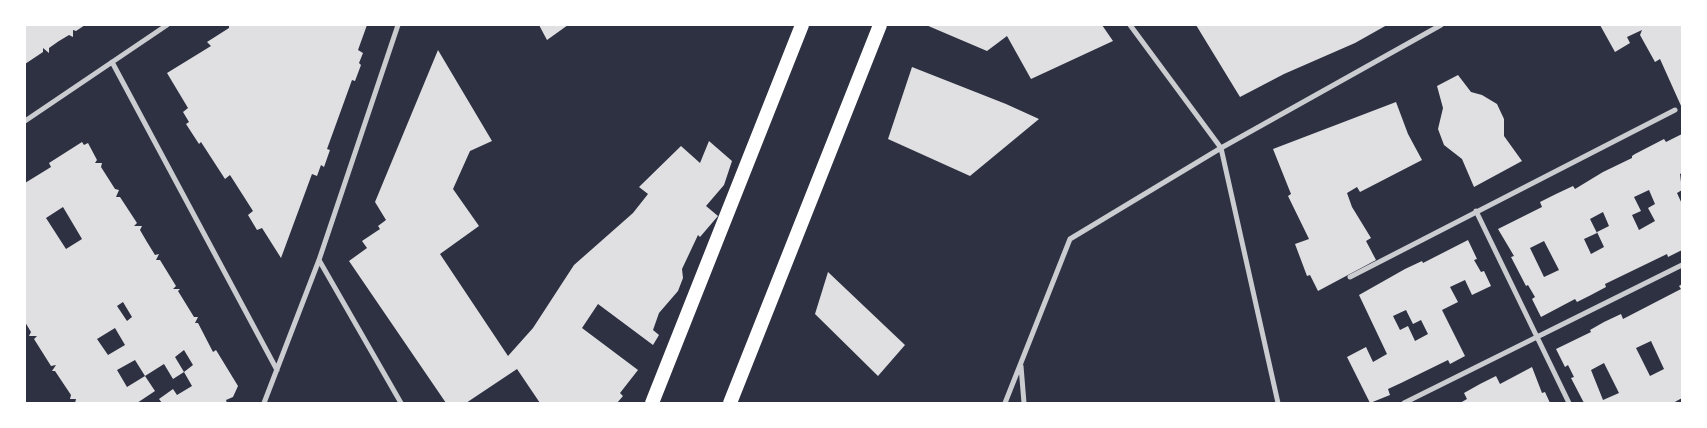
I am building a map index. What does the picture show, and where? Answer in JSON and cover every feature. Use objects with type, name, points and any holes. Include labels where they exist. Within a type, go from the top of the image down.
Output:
[{"type":"highway","points":[[652,403],[802,25]]},
{"type":"highway","points":[[730,403],[880,25]]},
{"type":"street","points":[[25,121],[167,25]]},
{"type":"street","points":[[264,403],[319,260],[398,25]]},
{"type":"street","points":[[1130,25],[1221,148],[1278,403]]},
{"type":"street","points":[[1005,403],[1070,239],[1221,148],[1441,25]]},
{"type":"street","points":[[112,62],[277,370]]},
{"type":"street","points":[[1350,277],[1675,110]]},
{"type":"street","points":[[1476,211],[1569,403]]},
{"type":"street","points":[[319,260],[401,403]]},
{"type":"street","points":[[1404,403],[1537,339],[1682,265]]},
{"type":"street","points":[[1021,364],[1024,403]]},
{"type":"building","points":[[25,25],[85,25],[76,31],[73,30],[73,37],[69,35],[49,48],[49,53],[43,48],[43,52],[25,64]]},
{"type":"building","points":[[229,25],[367,25],[358,50],[363,53],[359,63],[361,65],[355,81],[352,80],[327,149],[330,150],[324,167],[321,165],[317,176],[312,174],[281,258],[262,228],[257,230],[248,215],[253,211],[230,175],[225,179],[201,142],[199,144],[186,124],[189,122],[183,112],[188,108],[167,73],[211,46],[207,42],[229,28]]},
{"type":"building","points":[[539,25],[568,25],[547,40]]},
{"type":"building","points":[[926,25],[1102,25],[1113,41],[1031,79],[1007,36],[987,51]]},
{"type":"building","points":[[1196,25],[1387,25],[1355,43],[1284,74],[1240,97]]},
{"type":"building","points":[[1600,25],[1682,25],[1682,108],[1660,59],[1655,62],[1640,35],[1642,30],[1627,37],[1630,43],[1615,52]]},
{"type":"building","points":[[438,50],[492,141],[470,151],[453,189],[479,226],[440,254],[508,356],[533,328],[574,265],[633,213],[648,194],[639,187],[681,146],[700,163],[709,141],[732,161],[724,185],[706,206],[718,216],[700,237],[698,235],[682,269],[683,278],[678,291],[659,313],[653,330],[659,335],[653,345],[598,304],[582,328],[638,370],[620,393],[623,396],[617,403],[540,403],[517,369],[466,403],[446,403],[349,261],[367,248],[362,241],[380,229],[378,226],[386,220],[375,202]]},
{"type":"building","points":[[912,67],[1039,119],[970,176],[888,139]]},
{"type":"building","points":[[1458,75],[1471,92],[1482,95],[1497,104],[1504,119],[1504,136],[1522,161],[1474,187],[1462,159],[1444,145],[1438,129],[1443,108],[1437,86]]},
{"type":"building","points":[[1396,102],[1408,134],[1422,160],[1360,192],[1357,187],[1347,193],[1352,207],[1371,238],[1366,241],[1376,260],[1318,291],[1310,275],[1307,276],[1295,244],[1309,239],[1288,196],[1291,194],[1273,149]]},
{"type":"building","points":[[1682,134],[1682,173],[1680,174],[1682,190],[1677,193],[1682,204],[1682,250],[1668,257],[1667,254],[1605,284],[1606,287],[1577,302],[1575,299],[1541,317],[1532,299],[1535,297],[1528,285],[1526,286],[1511,257],[1514,256],[1498,229],[1542,207],[1540,202],[1573,186],[1575,189],[1664,139],[1666,142]],"holes":[[[1649,190],[1655,204],[1648,208],[1655,221],[1639,230],[1632,215],[1641,211],[1634,197]],[[1603,212],[1609,226],[1597,232],[1604,247],[1591,254],[1584,239],[1597,233],[1590,219]],[[1544,241],[1559,270],[1544,277],[1530,248]]]},
{"type":"building","points":[[82,142],[84,145],[88,143],[97,160],[95,163],[102,163],[101,167],[115,189],[119,190],[116,197],[120,197],[137,223],[134,226],[142,226],[140,230],[147,242],[155,255],[159,254],[156,260],[160,260],[176,286],[173,289],[180,289],[178,291],[194,317],[198,317],[195,323],[198,323],[213,352],[216,350],[238,386],[233,397],[226,400],[227,403],[162,403],[159,399],[173,389],[177,395],[192,386],[184,372],[173,379],[164,364],[145,376],[155,391],[137,403],[75,403],[76,399],[70,399],[71,395],[55,371],[52,371],[56,365],[51,366],[34,339],[37,336],[29,336],[31,332],[25,322],[25,183],[51,167],[49,163]],"holes":[[[63,207],[82,239],[66,249],[46,218]],[[123,302],[132,317],[127,321],[117,306]],[[115,328],[125,345],[108,355],[97,339]],[[184,350],[193,365],[184,372],[175,357]],[[135,360],[145,376],[127,387],[117,370]]]},
{"type":"building","points":[[1468,240],[1477,259],[1474,260],[1481,272],[1484,271],[1491,286],[1472,295],[1465,280],[1450,287],[1458,302],[1442,310],[1465,356],[1450,364],[1448,360],[1388,389],[1390,395],[1370,403],[1347,357],[1366,347],[1373,362],[1387,354],[1359,295],[1405,269],[1422,261],[1423,263]],"holes":[[[1406,310],[1413,324],[1421,320],[1428,334],[1415,341],[1408,326],[1400,330],[1393,316]]]},
{"type":"building","points":[[828,272],[905,345],[878,376],[815,314]]},
{"type":"building","points":[[1682,284],[1682,398],[1673,403],[1584,403],[1571,378],[1574,377],[1568,365],[1565,367],[1556,349],[1591,332],[1590,330],[1621,314],[1623,319],[1681,289],[1679,286]],"holes":[[[1651,341],[1664,369],[1650,376],[1636,348]],[[1604,363],[1619,393],[1603,400],[1591,370]]]},
{"type":"building","points":[[1532,367],[1542,393],[1545,392],[1550,403],[1460,403],[1467,399],[1464,393],[1496,376],[1500,384]]}]
